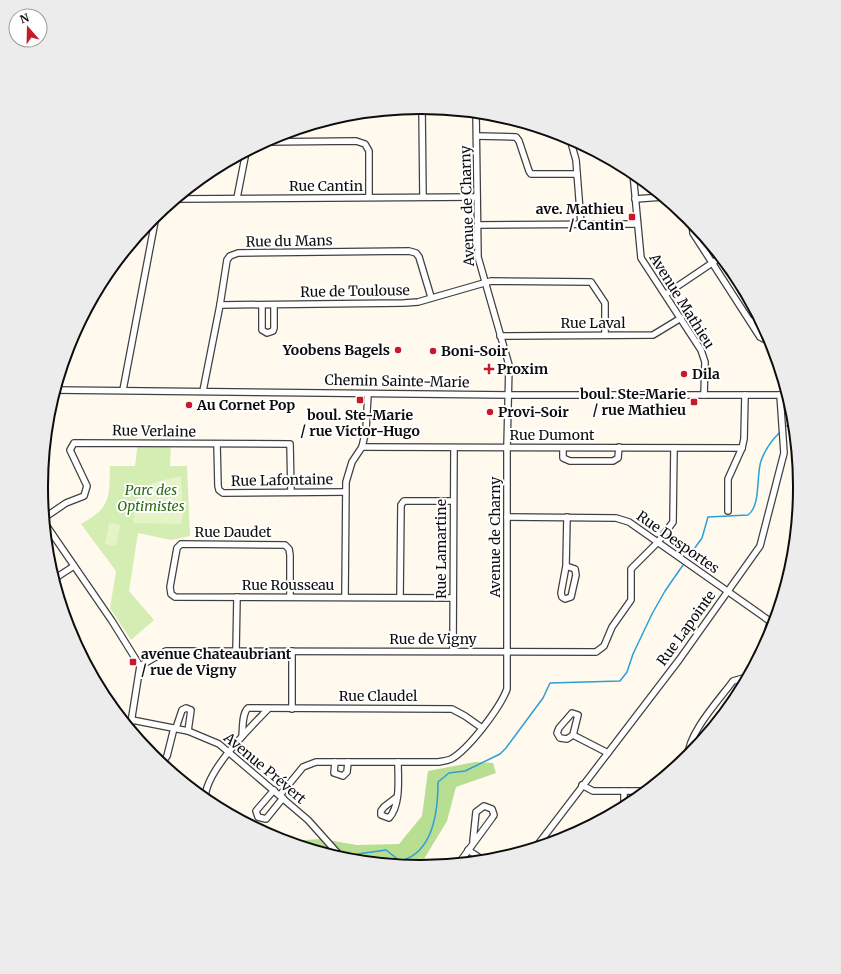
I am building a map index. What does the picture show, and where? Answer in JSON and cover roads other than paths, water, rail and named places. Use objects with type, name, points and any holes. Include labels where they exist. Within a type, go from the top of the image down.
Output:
[{"type":"street","points":[[422,114],[422,197]]},
{"type":"street","name":"Avenue de Charny","points":[[274,790],[256,811],[258,817],[266,819],[303,767],[316,762],[438,762],[450,760],[482,728],[494,712],[507,689],[507,447],[509,365],[478,257],[476,119]]},
{"type":"street","points":[[476,136],[516,137],[520,141],[529,171],[532,174],[577,174]]},
{"type":"street","points":[[281,142],[356,142],[365,144],[368,151],[369,197]]},
{"type":"street","points":[[572,147],[576,160],[581,224]]},
{"type":"street","points":[[237,198],[245,159]]},
{"type":"street","name":"Avenue Mathieu","points":[[634,182],[636,224],[641,258],[666,294],[701,350],[704,358],[704,395]]},
{"type":"street","name":"Rue Cantin","points":[[185,199],[477,197]]},
{"type":"street","points":[[635,199],[655,198]]},
{"type":"street","points":[[478,224],[636,224]]},
{"type":"street","points":[[123,390],[154,227]]},
{"type":"street","points":[[693,233],[760,337],[762,338]]},
{"type":"street","name":"Rue du Mans","points":[[203,391],[220,305],[227,260],[230,256],[238,253],[409,251],[416,253],[419,257],[431,298]]},
{"type":"street","points":[[666,294],[716,260]]},
{"type":"street","name":"Rue de Toulouse","points":[[220,305],[404,303],[418,302],[485,282],[591,282],[605,303],[605,335]]},
{"type":"street","points":[[262,305],[262,330],[267,334],[274,328],[274,305]]},
{"type":"street","name":"Rue Laval","points":[[500,336],[653,335],[681,318]]},
{"type":"street","name":"Chemin Sainte-Marie","points":[[61,390],[509,395],[780,395]]},
{"type":"street","points":[[345,597],[345,492],[352,462],[362,447],[366,430],[368,394]]},
{"type":"street","points":[[728,511],[728,479],[742,448],[745,395]]},
{"type":"street","name":"Rue Lapointe","points":[[542,839],[682,656],[754,557],[760,546],[765,532],[784,452],[780,395]]},
{"type":"street","name":"Rue Verlaine","points":[[49,514],[66,503],[84,496],[86,491],[87,486],[70,450],[74,443],[290,444],[291,492]]},
{"type":"street","name":"Rue Lafontaine","points":[[217,444],[218,486],[219,490],[223,493],[345,492]]},
{"type":"street","name":"Rue Dumont","points":[[362,447],[742,448]]},
{"type":"street","points":[[564,448],[563,458],[570,461],[613,461],[618,458],[619,447]]},
{"type":"street","name":"Rue Lamartine","points":[[453,650],[454,448]]},
{"type":"street","points":[[658,542],[673,522],[674,448]]},
{"type":"street","points":[[400,597],[401,505],[404,501],[453,501]]},
{"type":"street","name":"Rue Desportes","points":[[507,517],[622,519],[637,526],[768,620]]},
{"type":"street","points":[[566,566],[575,570],[576,575],[571,597],[565,599],[562,597],[561,593],[566,566],[567,517]]},
{"type":"street","points":[[51,532],[140,666],[132,720]]},
{"type":"street","name":"Rue de Vigny","points":[[140,666],[166,651],[453,650],[507,652],[596,652],[601,650],[612,627],[631,600],[631,569],[658,542]]},
{"type":"street","name":"Rue Daudet","points":[[177,548],[181,544],[285,545],[289,549],[290,555],[290,597]]},
{"type":"street","name":"Rue Rousseau","points":[[177,548],[170,587],[171,594],[175,597],[453,598]]},
{"type":"street","points":[[59,576],[74,566]]},
{"type":"street","points":[[236,651],[237,597]]},
{"type":"street","points":[[292,651],[292,709]]},
{"type":"street","points":[[689,745],[696,732],[733,680],[740,679]]},
{"type":"street","points":[[166,758],[182,710],[186,708],[192,710],[188,731]]},
{"type":"street","name":"Rue Claudel","points":[[242,736],[245,710],[248,708],[452,709],[482,728]]},
{"type":"street","points":[[207,792],[210,781],[229,752],[268,709]]},
{"type":"street","points":[[572,713],[578,715],[573,736],[567,739],[560,738],[557,733],[559,728],[572,713]]},
{"type":"street","name":"Avenue Prévert","points":[[132,720],[188,731],[214,741],[282,796],[308,820],[334,849]]},
{"type":"street","points":[[573,736],[608,753]]},
{"type":"street","points":[[335,762],[334,773],[343,776],[348,772],[348,762]]},
{"type":"street","points":[[397,797],[398,762]]},
{"type":"street","points":[[582,786],[593,791],[636,791]]},
{"type":"street","points":[[624,791],[624,799]]},
{"type":"street","points":[[463,857],[473,841],[494,815],[492,809],[484,806],[476,812],[473,841]]},
{"type":"street","points":[[468,850],[475,855]]},
{"type":"waterway","points":[[689,556],[702,538],[708,517],[748,515],[752,511],[757,498],[761,461],[769,445],[780,432]]},
{"type":"waterway","points":[[404,859],[420,849],[427,840],[432,829],[437,805],[438,782],[449,773],[465,771],[500,754],[543,698],[550,683],[620,681],[627,672],[633,654],[652,614],[665,591],[683,565]]},
{"type":"waterway","points":[[359,854],[386,850],[398,859]]},
{"type":"place","name":"ave. Mathieu / Cantin","points":[[632,217]]},
{"type":"place","name":"Yoobens Bagels","points":[[398,350]]},
{"type":"place","name":"Boni-Soir","points":[[433,351]]},
{"type":"place","name":"Proxim","points":[[489,369]]},
{"type":"place","name":"Dila","points":[[684,374]]},
{"type":"place","name":"boul. Ste-Marie / rue Victor-Hugo","points":[[360,400]]},
{"type":"place","name":"boul. Ste-Marie / rue Mathieu","points":[[694,402]]},
{"type":"place","name":"Au Cornet Pop","points":[[189,405]]},
{"type":"place","name":"Provi-Soir","points":[[490,412]]},
{"type":"place","name":"avenue Chateaubriant / rue de Vigny","points":[[133,662]]},
{"type":"park label","name":"Parc des Optimistes","points":[[151,498]]}]
